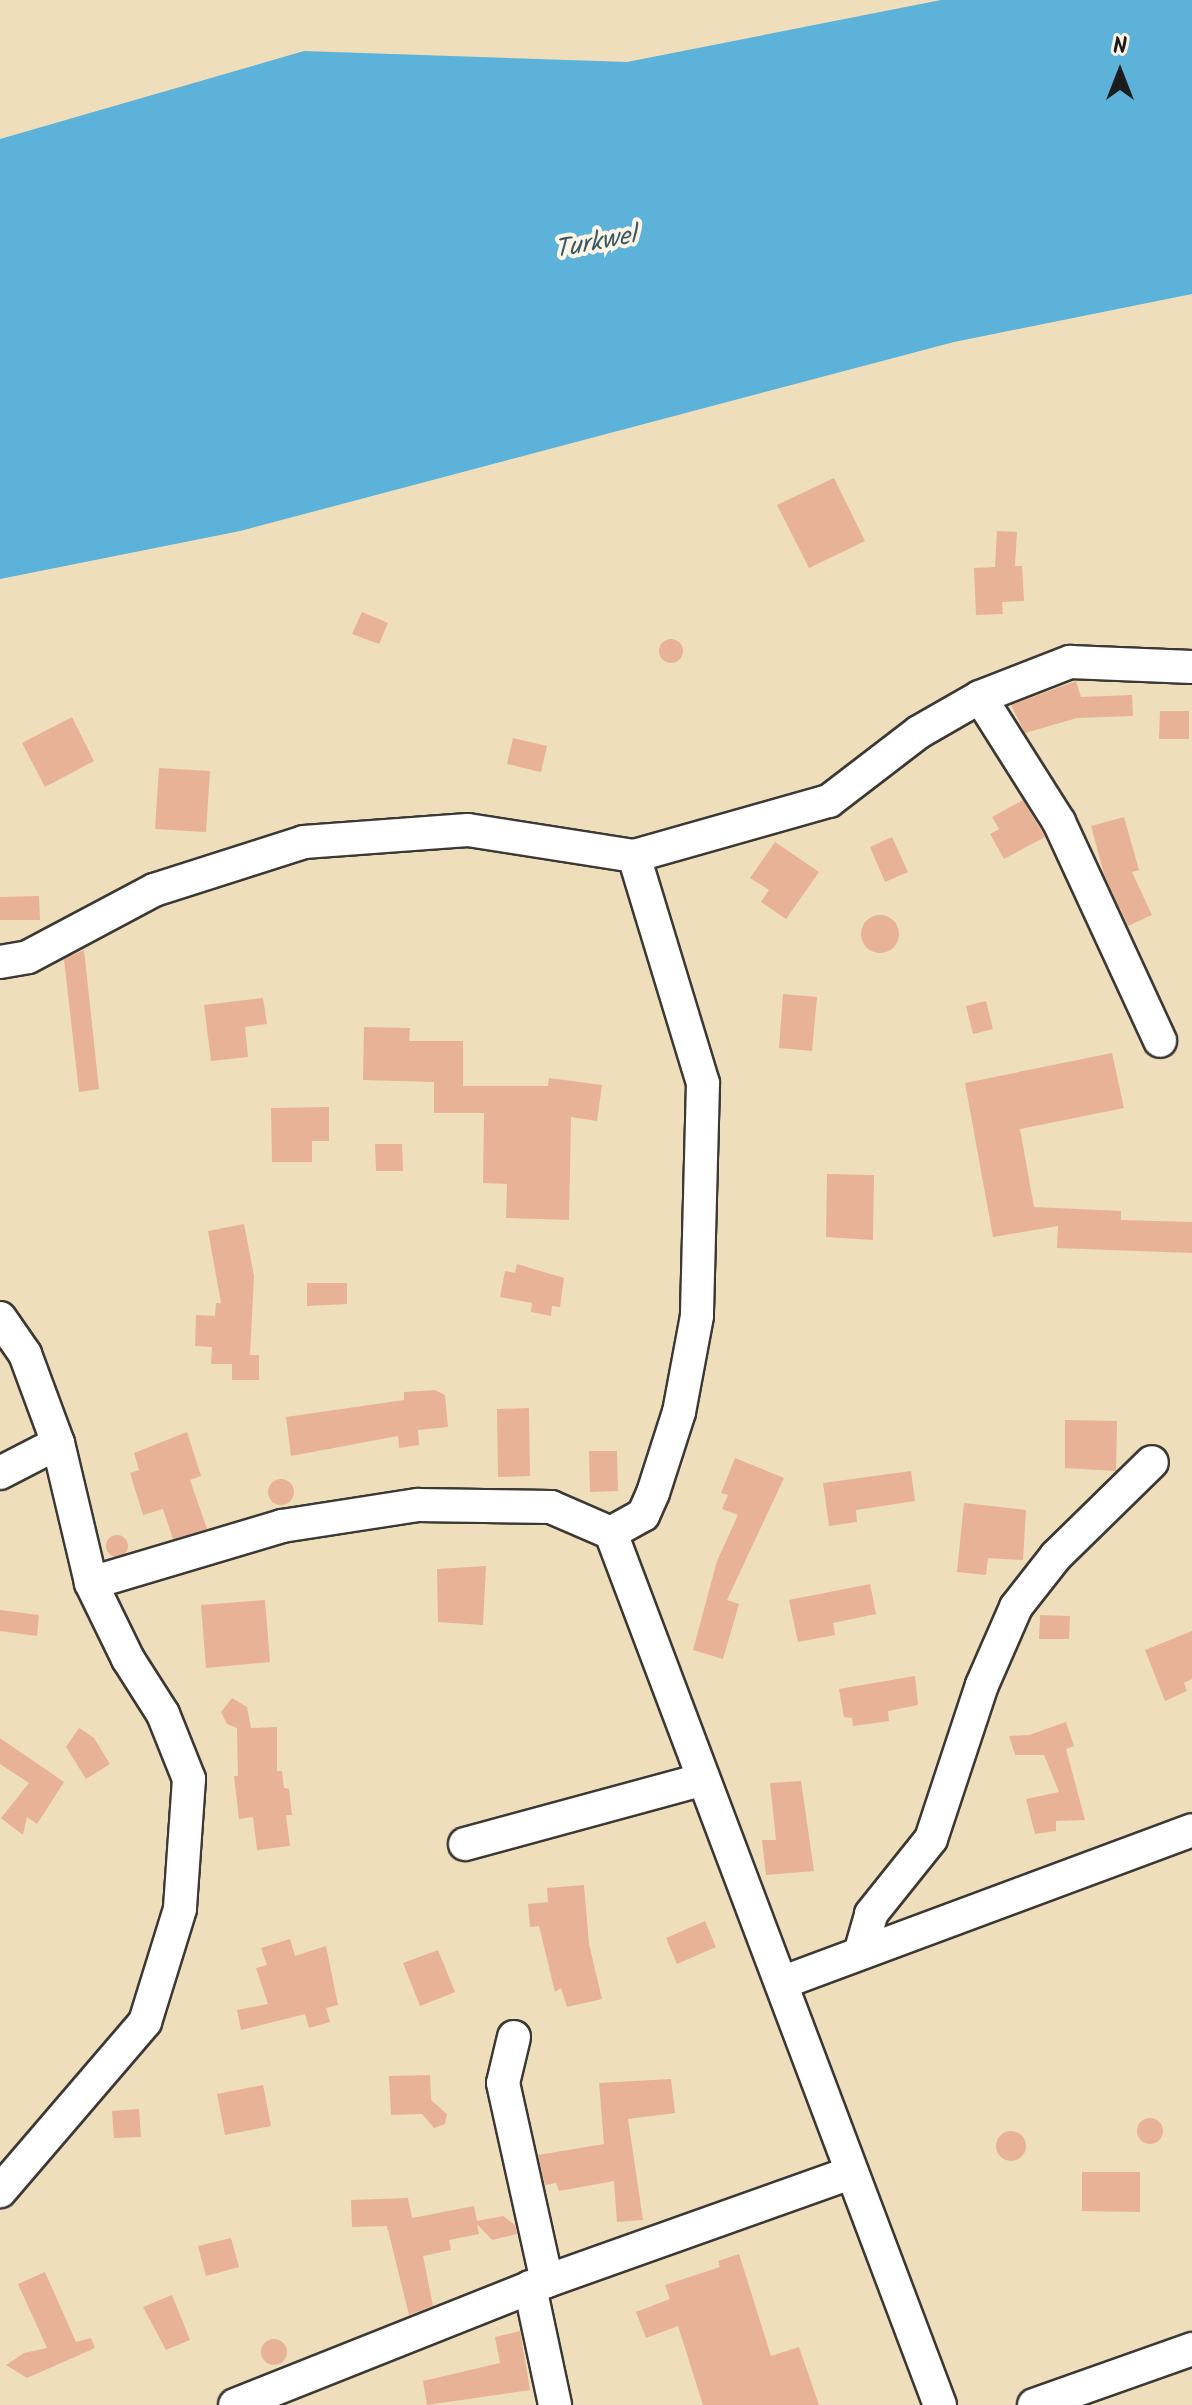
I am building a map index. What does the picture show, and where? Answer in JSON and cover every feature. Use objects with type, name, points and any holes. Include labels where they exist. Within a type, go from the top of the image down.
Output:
[{"type":"street","points":[[0,962],[28,957],[154,890],[304,842],[468,830],[634,856],[829,801],[919,732],[980,697],[1070,662],[1192,667]]},
{"type":"street","points":[[980,697],[1059,822],[1160,1041]]},
{"type":"street","points":[[611,1533],[643,1515],[653,1493],[679,1412],[697,1316],[703,1083],[634,856]]},
{"type":"street","points":[[0,1318],[25,1354],[58,1443],[91,1583],[128,1659],[163,1714],[189,1779],[180,1909],[145,2022],[0,2191]]},
{"type":"street","points":[[0,1473],[58,1443]]},
{"type":"street","points":[[861,1950],[871,1914],[931,1839],[982,1685],[1016,1607],[1056,1556],[1152,1462]]},
{"type":"street","points":[[91,1583],[282,1526],[418,1505],[551,1507],[611,1533],[701,1780],[784,1982],[850,2173],[940,2405]]},
{"type":"street","points":[[465,1844],[701,1780]]},
{"type":"street","points":[[784,1982],[861,1950],[1192,1830]]},
{"type":"street","points":[[514,2037],[503,2083],[538,2284],[555,2405]]},
{"type":"street","points":[[235,2405],[538,2284],[850,2173]]},
{"type":"street","points":[[1034,2405],[1192,2349]]},
{"type":"water","name":"Turkwel","points":[[941,0],[1192,0],[1192,294],[954,342],[240,531],[0,579],[0,139],[304,51],[627,62]]},
{"type":"building","points":[[834,478],[865,541],[809,568],[777,505]]},
{"type":"building","points":[[997,531],[1017,532],[1015,566],[1022,566],[1024,601],[1002,602],[1003,614],[976,615],[974,568],[995,567]]},
{"type":"building","points":[[362,612],[388,623],[379,644],[352,634]]},
{"type":"building","points":[[671,639],[680,642],[683,651],[680,660],[671,663],[662,660],[659,651],[662,642]]},
{"type":"building","points":[[1076,681],[1081,697],[1132,695],[1133,716],[1077,718],[1025,733],[1011,705]]},
{"type":"building","points":[[1160,711],[1189,711],[1189,739],[1159,739]]},
{"type":"building","points":[[72,717],[94,761],[45,787],[22,743]]},
{"type":"building","points":[[513,738],[547,746],[541,772],[507,764]]},
{"type":"building","points":[[159,768],[210,771],[206,832],[155,829]]},
{"type":"building","points":[[1023,800],[1045,837],[1004,859],[990,834],[999,829],[992,817]]},
{"type":"building","points":[[1124,817],[1139,870],[1132,872],[1152,915],[1128,926],[1104,874],[1091,826]]},
{"type":"building","points":[[892,837],[908,872],[885,882],[870,847]]},
{"type":"building","points":[[775,842],[819,872],[786,919],[761,902],[769,890],[750,878]]},
{"type":"building","points":[[39,896],[40,920],[0,920],[0,897]]},
{"type":"building","points":[[880,915],[893,921],[899,934],[893,947],[880,953],[867,947],[861,934],[867,921]]},
{"type":"building","points":[[84,950],[99,1089],[79,1092],[64,959]]},
{"type":"building","points":[[783,994],[817,997],[812,1051],[779,1048]]},
{"type":"building","points":[[263,998],[267,1024],[245,1027],[248,1057],[211,1061],[204,1005]]},
{"type":"building","points":[[986,1001],[993,1029],[973,1034],[966,1006]]},
{"type":"building","points":[[364,1027],[410,1028],[409,1041],[463,1041],[463,1086],[548,1086],[549,1078],[602,1085],[597,1121],[571,1117],[569,1220],[506,1218],[507,1184],[483,1183],[484,1113],[434,1113],[434,1082],[363,1080]]},
{"type":"building","points":[[1112,1053],[1124,1108],[1020,1129],[1034,1207],[1121,1211],[1121,1220],[1192,1222],[1192,1253],[1057,1248],[1058,1226],[993,1237],[965,1083]]},
{"type":"building","points":[[329,1107],[329,1141],[312,1141],[312,1162],[272,1162],[271,1108]]},
{"type":"building","points":[[375,1144],[402,1144],[403,1171],[376,1171]]},
{"type":"building","points":[[827,1174],[874,1175],[873,1240],[826,1237]]},
{"type":"building","points":[[244,1224],[254,1276],[250,1355],[259,1355],[259,1380],[232,1380],[232,1364],[211,1364],[212,1347],[195,1346],[196,1315],[215,1316],[216,1303],[221,1303],[208,1231]]},
{"type":"building","points":[[517,1264],[564,1278],[560,1307],[552,1306],[551,1316],[531,1312],[532,1303],[500,1297],[505,1271],[515,1273]]},
{"type":"building","points":[[307,1283],[347,1283],[347,1304],[307,1306]]},
{"type":"building","points":[[435,1390],[445,1395],[448,1427],[418,1430],[419,1445],[399,1448],[398,1436],[291,1456],[286,1417],[404,1400],[404,1392]]},
{"type":"building","points":[[529,1408],[530,1476],[498,1477],[497,1409]]},
{"type":"building","points":[[1065,1420],[1117,1421],[1116,1471],[1065,1468]]},
{"type":"building","points":[[187,1432],[201,1476],[190,1480],[207,1529],[173,1539],[163,1509],[143,1515],[130,1473],[139,1470],[134,1453]]},
{"type":"building","points":[[589,1451],[617,1451],[618,1491],[590,1492]]},
{"type":"building","points":[[735,1458],[784,1478],[727,1600],[739,1604],[723,1659],[693,1650],[717,1561],[738,1515],[722,1509],[728,1495],[721,1493]]},
{"type":"building","points":[[911,1471],[915,1501],[856,1510],[857,1522],[829,1526],[823,1483]]},
{"type":"building","points":[[281,1479],[290,1483],[294,1492],[290,1501],[281,1505],[272,1501],[268,1492],[272,1483]]},
{"type":"building","points":[[964,1503],[1026,1510],[1023,1560],[988,1558],[986,1575],[957,1572]]},
{"type":"building","points":[[113,1535],[121,1535],[128,1546],[121,1557],[113,1557],[106,1550],[106,1542]]},
{"type":"building","points":[[486,1566],[483,1625],[438,1622],[437,1569]]},
{"type":"building","points":[[870,1584],[876,1614],[833,1623],[835,1635],[798,1642],[789,1600]]},
{"type":"building","points":[[265,1600],[270,1662],[206,1668],[201,1605]]},
{"type":"building","points":[[0,1610],[39,1615],[37,1636],[0,1631]]},
{"type":"building","points":[[1040,1615],[1070,1616],[1069,1639],[1039,1639]]},
{"type":"building","points":[[1192,1631],[1192,1679],[1184,1683],[1187,1691],[1165,1701],[1145,1650]]},
{"type":"building","points":[[915,1676],[918,1705],[888,1711],[889,1721],[853,1726],[852,1718],[844,1717],[839,1689]]},
{"type":"building","points":[[232,1698],[247,1707],[251,1728],[277,1727],[277,1771],[282,1771],[284,1788],[289,1789],[292,1815],[286,1815],[290,1846],[257,1850],[253,1817],[239,1819],[234,1776],[238,1776],[237,1728],[227,1724],[221,1712]]},
{"type":"building","points":[[1066,1722],[1074,1746],[1066,1749],[1085,1820],[1056,1821],[1056,1831],[1035,1834],[1026,1799],[1059,1792],[1044,1755],[1015,1755],[1009,1736],[1029,1735]]},
{"type":"building","points":[[79,1728],[94,1738],[110,1764],[86,1779],[66,1747]]},
{"type":"building","points":[[0,1738],[64,1782],[37,1824],[27,1817],[23,1835],[1,1818],[29,1783],[0,1764]]},
{"type":"building","points":[[801,1781],[814,1871],[766,1875],[762,1840],[776,1840],[770,1783]]},
{"type":"building","points":[[584,1885],[589,1944],[602,1999],[567,2007],[561,1988],[555,1992],[539,1926],[530,1927],[528,1904],[548,1902],[547,1888]]},
{"type":"building","points":[[705,1921],[716,1947],[677,1964],[666,1938]]},
{"type":"building","points":[[290,1939],[295,1956],[326,1946],[338,2005],[326,2008],[330,2022],[309,2028],[305,2014],[241,2030],[237,2010],[268,2004],[256,1968],[267,1965],[261,1948]]},
{"type":"building","points":[[438,1950],[455,1992],[420,2006],[403,1963]]},
{"type":"building","points":[[430,2075],[431,2100],[447,2114],[445,2124],[434,2128],[422,2114],[391,2115],[389,2076]]},
{"type":"building","points":[[671,2079],[675,2113],[628,2119],[643,2220],[617,2222],[614,2181],[559,2191],[556,2183],[545,2185],[538,2155],[604,2144],[599,2083]]},
{"type":"building","points":[[263,2085],[271,2126],[225,2135],[217,2094]]},
{"type":"building","points":[[139,2109],[141,2137],[114,2138],[112,2111]]},
{"type":"building","points":[[1150,2118],[1159,2122],[1163,2131],[1159,2140],[1150,2144],[1141,2140],[1137,2131],[1141,2122]]},
{"type":"building","points":[[1011,2131],[1022,2135],[1026,2146],[1022,2157],[1011,2161],[1000,2157],[996,2146],[1000,2135]]},
{"type":"building","points":[[1082,2172],[1140,2172],[1140,2212],[1082,2211]]},
{"type":"building","points":[[408,2198],[412,2218],[474,2206],[477,2221],[503,2216],[515,2225],[517,2234],[492,2240],[477,2224],[479,2234],[449,2240],[451,2250],[423,2256],[433,2306],[409,2315],[387,2226],[352,2227],[351,2200]]},
{"type":"building","points":[[231,2238],[239,2267],[206,2276],[198,2246]]},
{"type":"building","points":[[739,2254],[771,2356],[799,2347],[819,2405],[703,2405],[678,2326],[646,2338],[636,2312],[670,2299],[665,2285],[720,2267],[718,2261]]},
{"type":"building","points":[[45,2272],[76,2342],[91,2338],[95,2348],[27,2378],[6,2365],[24,2353],[47,2348],[18,2284]]},
{"type":"building","points":[[172,2295],[190,2340],[166,2350],[143,2307]]},
{"type":"building","points":[[520,2331],[530,2390],[427,2405],[423,2381],[500,2363],[495,2337]]},
{"type":"building","points":[[274,2339],[283,2343],[287,2352],[283,2361],[274,2365],[265,2361],[261,2352],[265,2343]]}]
